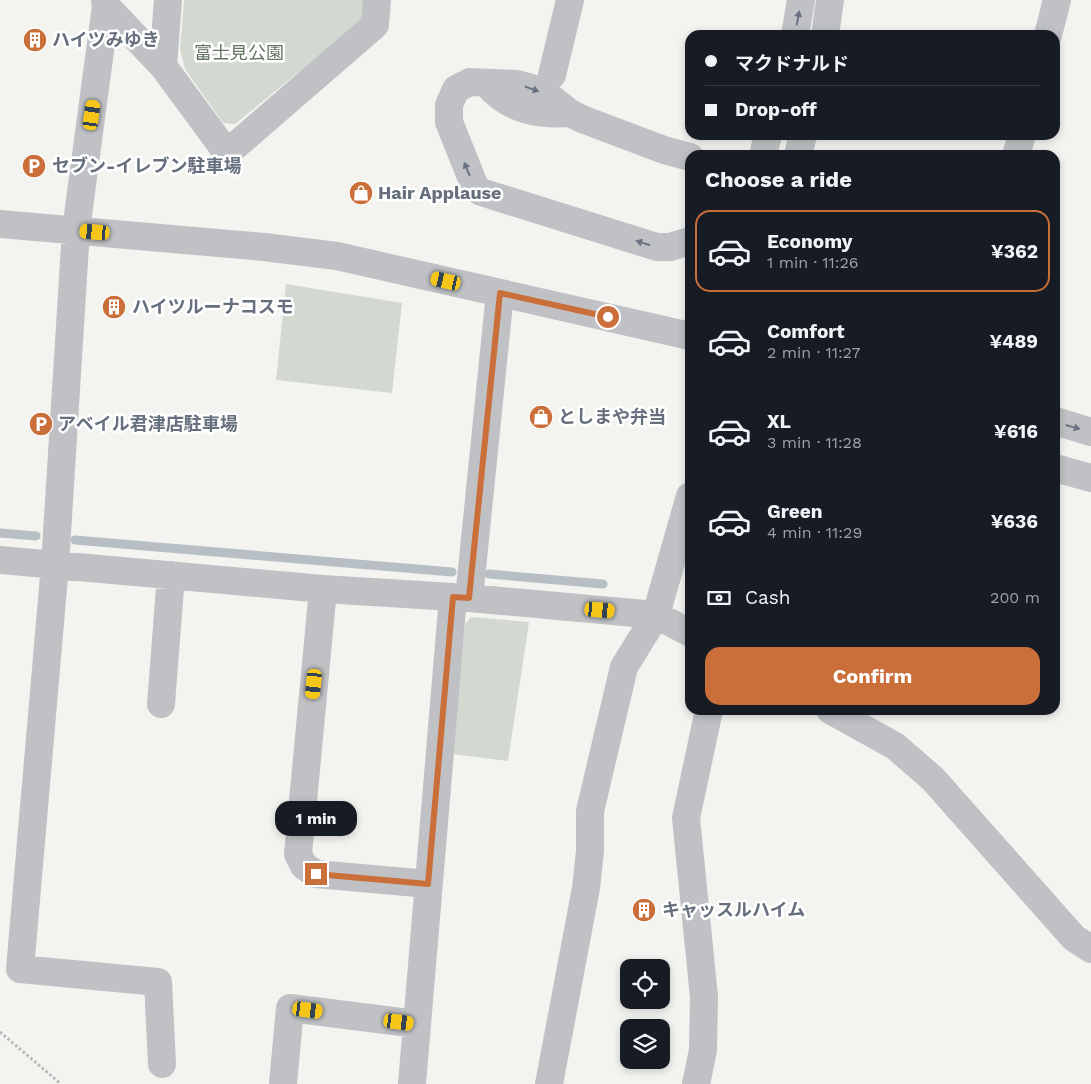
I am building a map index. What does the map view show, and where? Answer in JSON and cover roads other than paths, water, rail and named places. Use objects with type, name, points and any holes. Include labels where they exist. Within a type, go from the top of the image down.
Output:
[{"type":"street","points":[[163,66],[168,0]]},
{"type":"street","points":[[105,3],[163,66],[227,153],[375,25],[377,0]]},
{"type":"street","points":[[552,75],[570,0]]},
{"type":"street","points":[[796,30],[801,0]]},
{"type":"street","points":[[826,30],[830,0]]},
{"type":"street","points":[[1049,30],[1057,0]]},
{"type":"street","points":[[105,3],[76,230],[55,565],[20,969],[158,982],[162,1064]]},
{"type":"street","points":[[685,156],[664,150],[570,113],[551,98],[535,89],[517,84],[470,82],[456,89],[449,105],[449,122],[475,187],[482,192],[657,248],[670,247],[685,242]]},
{"type":"street","points":[[0,224],[337,256],[685,335]]},
{"type":"street","points":[[412,1084],[428,884],[461,597],[500,293]]},
{"type":"street","points":[[1060,423],[1091,432]]},
{"type":"street","points":[[1060,469],[1091,478]]},
{"type":"street","points":[[549,1084],[586,888],[590,851],[590,812],[624,668],[656,614],[685,513]]},
{"type":"street","points":[[0,560],[323,589],[461,597],[656,614],[685,631]]},
{"type":"street","points":[[161,704],[171,575]]},
{"type":"street","points":[[323,589],[298,854],[304,866],[316,874],[428,884]]},
{"type":"street","points":[[696,1084],[703,1050],[704,997],[686,818],[708,715]]},
{"type":"street","points":[[839,715],[895,746],[933,779],[1074,938],[1091,949]]},
{"type":"street","points":[[283,1084],[290,1008],[417,1024]]},
{"type":"waterway","points":[[0,533],[36,536]]},
{"type":"waterway","points":[[75,540],[452,572]]},
{"type":"waterway","points":[[489,574],[603,584]]},
{"type":"place","name":"ハイツみゆき","points":[[35,40]]},
{"type":"place","name":"セブン-イレブン駐車場","points":[[34,166]]},
{"type":"place","name":"Hair Applause","points":[[361,193]]},
{"type":"place","name":"ハイツルーナコスモ","points":[[114,307]]},
{"type":"place","name":"としまや弁当","points":[[541,417]]},
{"type":"place","name":"アベイル君津店駐車場","points":[[41,424]]},
{"type":"place","name":"キャッスルハイム","points":[[644,910]]},
{"type":"park label","name":"富士見公園","points":[[239,53]]}]
